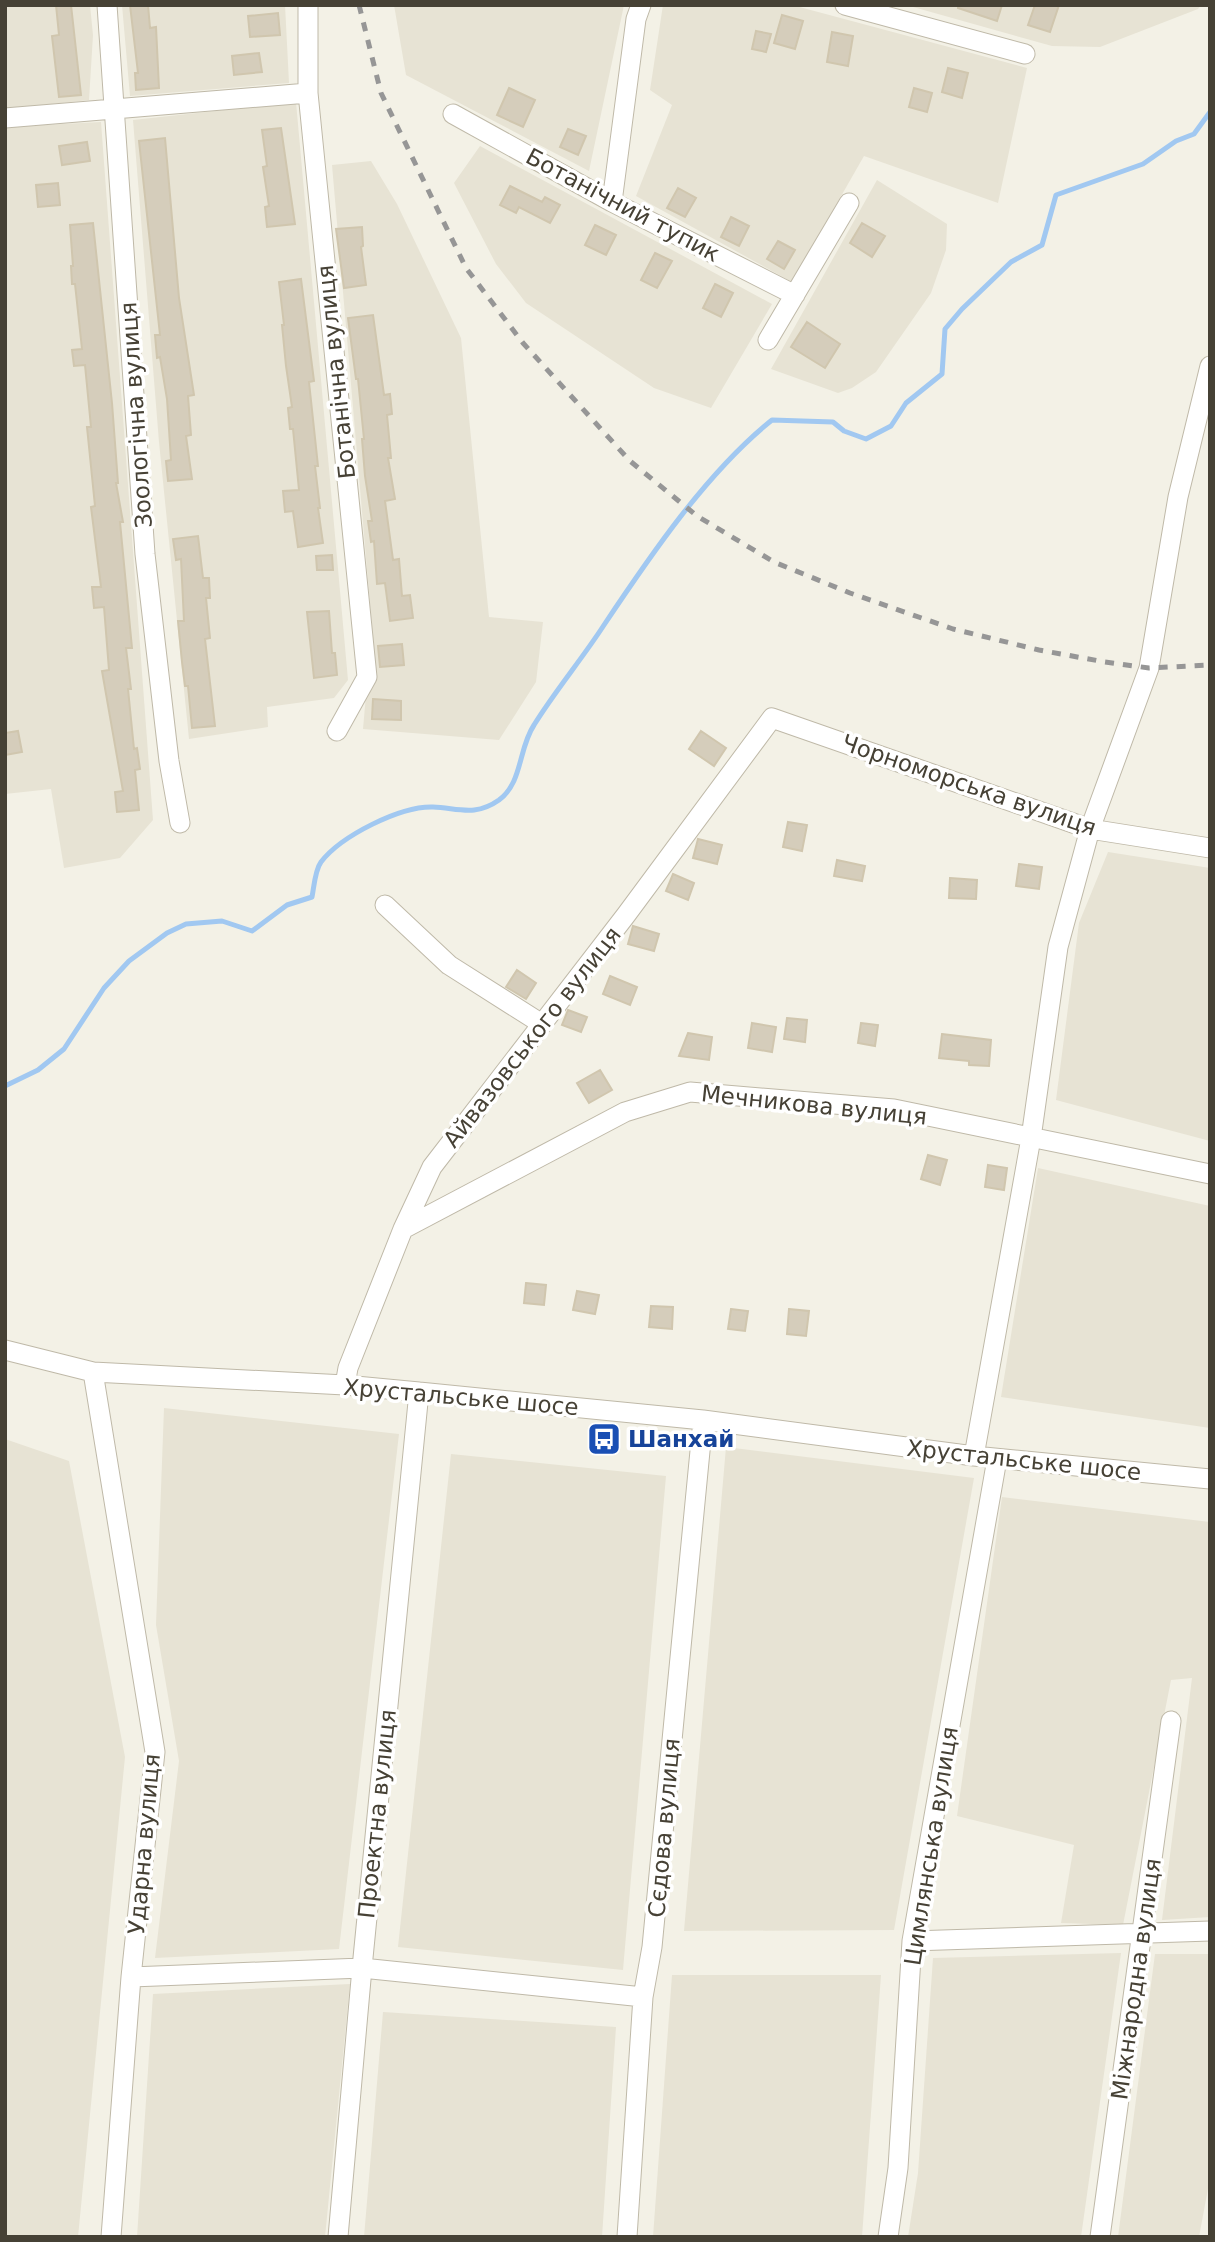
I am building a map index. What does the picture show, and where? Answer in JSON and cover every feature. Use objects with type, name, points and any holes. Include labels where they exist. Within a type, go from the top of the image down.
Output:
[{"type":"street","name":"Зоологічна вулиця","points":[[107,5],[145,554],[169,761],[180,823]]},
{"type":"street","name":"Ботанічна вулиця","points":[[308,5],[308,93],[367,677],[337,731]]},
{"type":"street","points":[[612,202],[636,19],[641,5]]},
{"type":"street","points":[[845,5],[1025,54]]},
{"type":"street","points":[[5,118],[308,93]]},
{"type":"street","name":"Ботанічний тупик","points":[[453,114],[612,202],[795,295]]},
{"type":"street","points":[[768,340],[849,203]]},
{"type":"street","points":[[974,1456],[1031,1138],[1058,947],[1090,830],[1149,668],[1178,497],[1210,366]]},
{"type":"street","name":"Чорноморська вулиця","points":[[772,718],[1090,830],[1210,848]]},
{"type":"street","name":"Айвазовського вулиця","points":[[345,1385],[348,1368],[403,1229],[432,1167],[626,915],[772,718]]},
{"type":"street","points":[[385,905],[449,965],[542,1024]]},
{"type":"street","name":"Мечникова вулиця","points":[[403,1229],[625,1112],[690,1092],[894,1110],[1210,1174]]},
{"type":"street","name":"Хрустальське шосе","points":[[5,1350],[93,1372],[345,1385],[419,1392],[703,1420],[997,1459],[1210,1479]]},
{"type":"street","name":"Ударна вулиця","points":[[93,1372],[155,1752],[131,1977],[111,2237]]},
{"type":"street","name":"Проектна вулиця","points":[[338,2237],[419,1392]]},
{"type":"street","name":"Сєдова вулиця","points":[[627,2237],[643,1997],[652,1947],[703,1420]]},
{"type":"street","name":"Цимлянська вулиця","points":[[888,2237],[898,2168],[912,1941],[997,1459]]},
{"type":"street","name":"Міжнародна вулиця","points":[[1100,2237],[1171,1721]]},
{"type":"street","points":[[912,1941],[1210,1931]]},
{"type":"street","points":[[131,1977],[362,1968],[643,1997]]},
{"type":"shaded area","points":[[5,5],[90,5],[93,35],[89,100],[5,109]]},
{"type":"shaded area","points":[[122,5],[285,5],[289,83],[130,96]]},
{"type":"shaded area","points":[[394,5],[624,5],[589,171],[406,75]]},
{"type":"shaded area","points":[[663,5],[792,5],[1027,68],[998,203],[864,156],[792,282],[636,196],[672,105],[650,90]]},
{"type":"shaded area","points":[[906,5],[1201,5],[1198,9],[1100,47],[1052,46]]},
{"type":"shaded area","points":[[296,102],[348,680],[334,698],[267,707],[268,727],[189,739],[159,442],[133,120]]},
{"type":"shaded area","points":[[101,122],[153,820],[120,858],[64,868],[51,789],[5,794],[5,127]]},
{"type":"shaded area","points":[[480,146],[772,304],[711,408],[654,388],[526,303],[496,264],[454,183]]},
{"type":"shaded area","points":[[371,161],[397,204],[461,338],[489,617],[543,622],[536,682],[499,740],[363,729],[366,695],[376,673],[332,165]]},
{"type":"shaded area","points":[[877,180],[947,224],[946,250],[931,293],[876,372],[852,388],[838,393],[771,369]]},
{"type":"shaded area","points":[[1108,852],[1210,868],[1210,1141],[1056,1100],[1079,923]]},
{"type":"shaded area","points":[[1038,1168],[1210,1206],[1210,1428],[1001,1397]]},
{"type":"shaded area","points":[[164,1408],[399,1434],[339,1949],[155,1958],[179,1761],[156,1625]]},
{"type":"shaded area","points":[[5,1439],[69,1461],[125,1757],[78,2237],[5,2237]]},
{"type":"shaded area","points":[[726,1447],[974,1478],[894,1930],[684,1931]]},
{"type":"shaded area","points":[[451,1454],[666,1476],[623,1970],[398,1947]]},
{"type":"shaded area","points":[[1002,1497],[1210,1522],[1210,1917],[1162,1920],[1192,1678],[1171,1680],[1123,1925],[1061,1923],[1074,1845],[957,1816]]},
{"type":"shaded area","points":[[1121,1953],[1081,2237],[908,2237],[918,2173],[933,1958]]},
{"type":"shaded area","points":[[1155,1954],[1210,1954],[1210,2178],[1199,2237],[1118,2237]]},
{"type":"shaded area","points":[[672,1975],[881,1975],[862,2237],[653,2237]]},
{"type":"shaded area","points":[[350,1984],[325,2237],[137,2237],[153,1994]]},
{"type":"shaded area","points":[[383,2012],[616,2027],[602,2237],[364,2237]]},
{"type":"building","points":[[56,5],[71,5],[81,95],[59,97],[52,36],[59,35]]},
{"type":"building","points":[[130,5],[148,5],[150,28],[156,27],[159,88],[136,90],[135,73],[138,73]]},
{"type":"building","points":[[958,5],[1002,5],[997,21],[958,8]]},
{"type":"building","points":[[1035,5],[1059,5],[1050,32],[1028,25]]},
{"type":"building","points":[[278,13],[280,35],[250,37],[248,16]]},
{"type":"building","points":[[782,15],[803,21],[795,49],[774,43]]},
{"type":"building","points":[[756,31],[771,34],[766,52],[752,49]]},
{"type":"building","points":[[832,32],[853,36],[848,66],[827,62]]},
{"type":"building","points":[[259,53],[262,72],[234,75],[232,56]]},
{"type":"building","points":[[948,68],[968,73],[962,98],[942,92]]},
{"type":"building","points":[[509,88],[535,100],[523,127],[497,115]]},
{"type":"building","points":[[914,88],[932,93],[927,112],[909,107]]},
{"type":"building","points":[[281,128],[295,224],[267,227],[265,207],[269,206],[263,167],[267,166],[262,130]]},
{"type":"building","points":[[568,129],[586,136],[578,155],[560,147]]},
{"type":"building","points":[[165,138],[179,298],[194,395],[188,396],[191,435],[186,436],[192,479],[168,481],[166,461],[171,460],[167,399],[160,357],[157,358],[155,335],[160,335],[139,141]]},
{"type":"building","points":[[87,142],[90,161],[62,165],[59,146]]},
{"type":"building","points":[[58,183],[60,205],[38,207],[36,185]]},
{"type":"building","points":[[510,186],[542,202],[545,197],[560,205],[550,223],[519,207],[516,213],[500,205]]},
{"type":"building","points":[[678,188],[696,198],[685,217],[667,208]]},
{"type":"building","points":[[731,217],[749,226],[739,246],[721,237]]},
{"type":"building","points":[[93,223],[112,403],[116,483],[123,522],[120,522],[132,648],[126,648],[131,689],[128,689],[134,749],[137,748],[140,769],[135,770],[139,810],[117,812],[115,792],[123,791],[102,671],[109,670],[104,607],[94,608],[92,587],[101,587],[91,507],[95,506],[87,427],[91,427],[85,365],[74,366],[72,350],[82,349],[75,284],[72,284],[70,225]]},
{"type":"building","points":[[862,223],[885,236],[872,257],[850,243]]},
{"type":"building","points":[[595,225],[616,235],[606,255],[585,245]]},
{"type":"building","points":[[362,227],[361,247],[366,285],[344,288],[336,229]]},
{"type":"building","points":[[778,241],[795,250],[784,269],[767,259]]},
{"type":"building","points":[[655,253],[672,261],[657,288],[641,280]]},
{"type":"building","points":[[301,279],[314,381],[309,382],[323,543],[298,547],[293,511],[285,512],[283,491],[299,490],[293,429],[290,429],[288,408],[292,407],[279,282]]},
{"type":"building","points":[[715,284],[733,293],[721,317],[703,308]]},
{"type":"building","points":[[373,315],[384,395],[390,394],[392,414],[387,415],[391,458],[388,458],[395,499],[385,501],[393,560],[399,559],[402,596],[410,595],[413,618],[390,621],[385,583],[377,584],[374,541],[371,542],[368,521],[372,521],[365,476],[364,439],[348,318]]},
{"type":"building","points":[[807,322],[840,344],[825,368],[791,347]]},
{"type":"building","points":[[198,536],[203,578],[209,578],[210,598],[206,598],[210,638],[205,639],[215,726],[192,728],[178,621],[184,621],[181,559],[176,560],[173,539]]},
{"type":"building","points":[[332,555],[333,570],[317,570],[316,556]]},
{"type":"building","points":[[329,611],[332,653],[335,653],[337,675],[314,678],[307,612]]},
{"type":"building","points":[[402,644],[404,665],[380,667],[378,646]]},
{"type":"building","points":[[373,699],[401,701],[401,720],[372,719]]},
{"type":"building","points":[[18,731],[22,752],[5,755],[5,733]]},
{"type":"building","points":[[701,731],[726,748],[714,766],[689,749]]},
{"type":"building","points":[[788,822],[807,825],[802,851],[783,847]]},
{"type":"building","points":[[698,839],[722,845],[717,864],[693,858]]},
{"type":"building","points":[[837,860],[865,866],[862,881],[834,876]]},
{"type":"building","points":[[1019,864],[1042,867],[1039,889],[1016,886]]},
{"type":"building","points":[[673,874],[694,883],[688,900],[666,891]]},
{"type":"building","points":[[950,878],[977,880],[976,899],[949,898]]},
{"type":"building","points":[[633,926],[659,934],[654,951],[628,944]]},
{"type":"building","points":[[517,970],[536,983],[526,999],[506,987]]},
{"type":"building","points":[[610,976],[637,987],[630,1005],[603,994]]},
{"type":"building","points":[[568,1010],[587,1017],[581,1032],[562,1025]]},
{"type":"building","points":[[787,1018],[807,1020],[805,1042],[784,1039]]},
{"type":"building","points":[[752,1023],[776,1027],[772,1052],[748,1048]]},
{"type":"building","points":[[861,1023],[878,1025],[875,1046],[858,1043]]},
{"type":"building","points":[[688,1033],[712,1037],[709,1060],[679,1056]]},
{"type":"building","points":[[942,1034],[991,1040],[989,1066],[969,1065],[969,1061],[939,1058]]},
{"type":"building","points":[[600,1070],[612,1090],[589,1103],[577,1083]]},
{"type":"building","points":[[928,1155],[947,1160],[940,1185],[921,1179]]},
{"type":"building","points":[[988,1165],[1007,1168],[1004,1190],[985,1187]]},
{"type":"building","points":[[526,1283],[546,1285],[544,1305],[524,1303]]},
{"type":"building","points":[[577,1291],[599,1295],[595,1314],[573,1310]]},
{"type":"building","points":[[651,1306],[673,1307],[672,1329],[649,1327]]},
{"type":"building","points":[[731,1309],[748,1311],[745,1331],[728,1329]]},
{"type":"building","points":[[789,1309],[809,1311],[806,1336],[787,1334]]},
{"type":"waterway","points":[[5,1086],[38,1070],[64,1049],[104,988],[129,961],[167,933],[186,924],[222,921],[252,931],[287,905],[312,897],[321,862],[342,842],[372,824],[420,808],[474,810],[499,800],[512,784],[529,734],[551,700],[681,516],[748,441],[772,420],[833,422],[844,431],[866,439],[891,426],[906,403],[942,374],[945,329],[1011,262],[1042,245],[1056,195],[1143,164],[1176,141],[1194,134],[1210,112]]},
{"type":"railway","points":[[359,5],[381,93],[466,268],[523,343],[630,461],[697,516],[774,562],[850,593],[953,629],[1039,650],[1105,662],[1149,668],[1210,665]]},
{"type":"place","name":"Шанхай","points":[[604,1439]]}]
